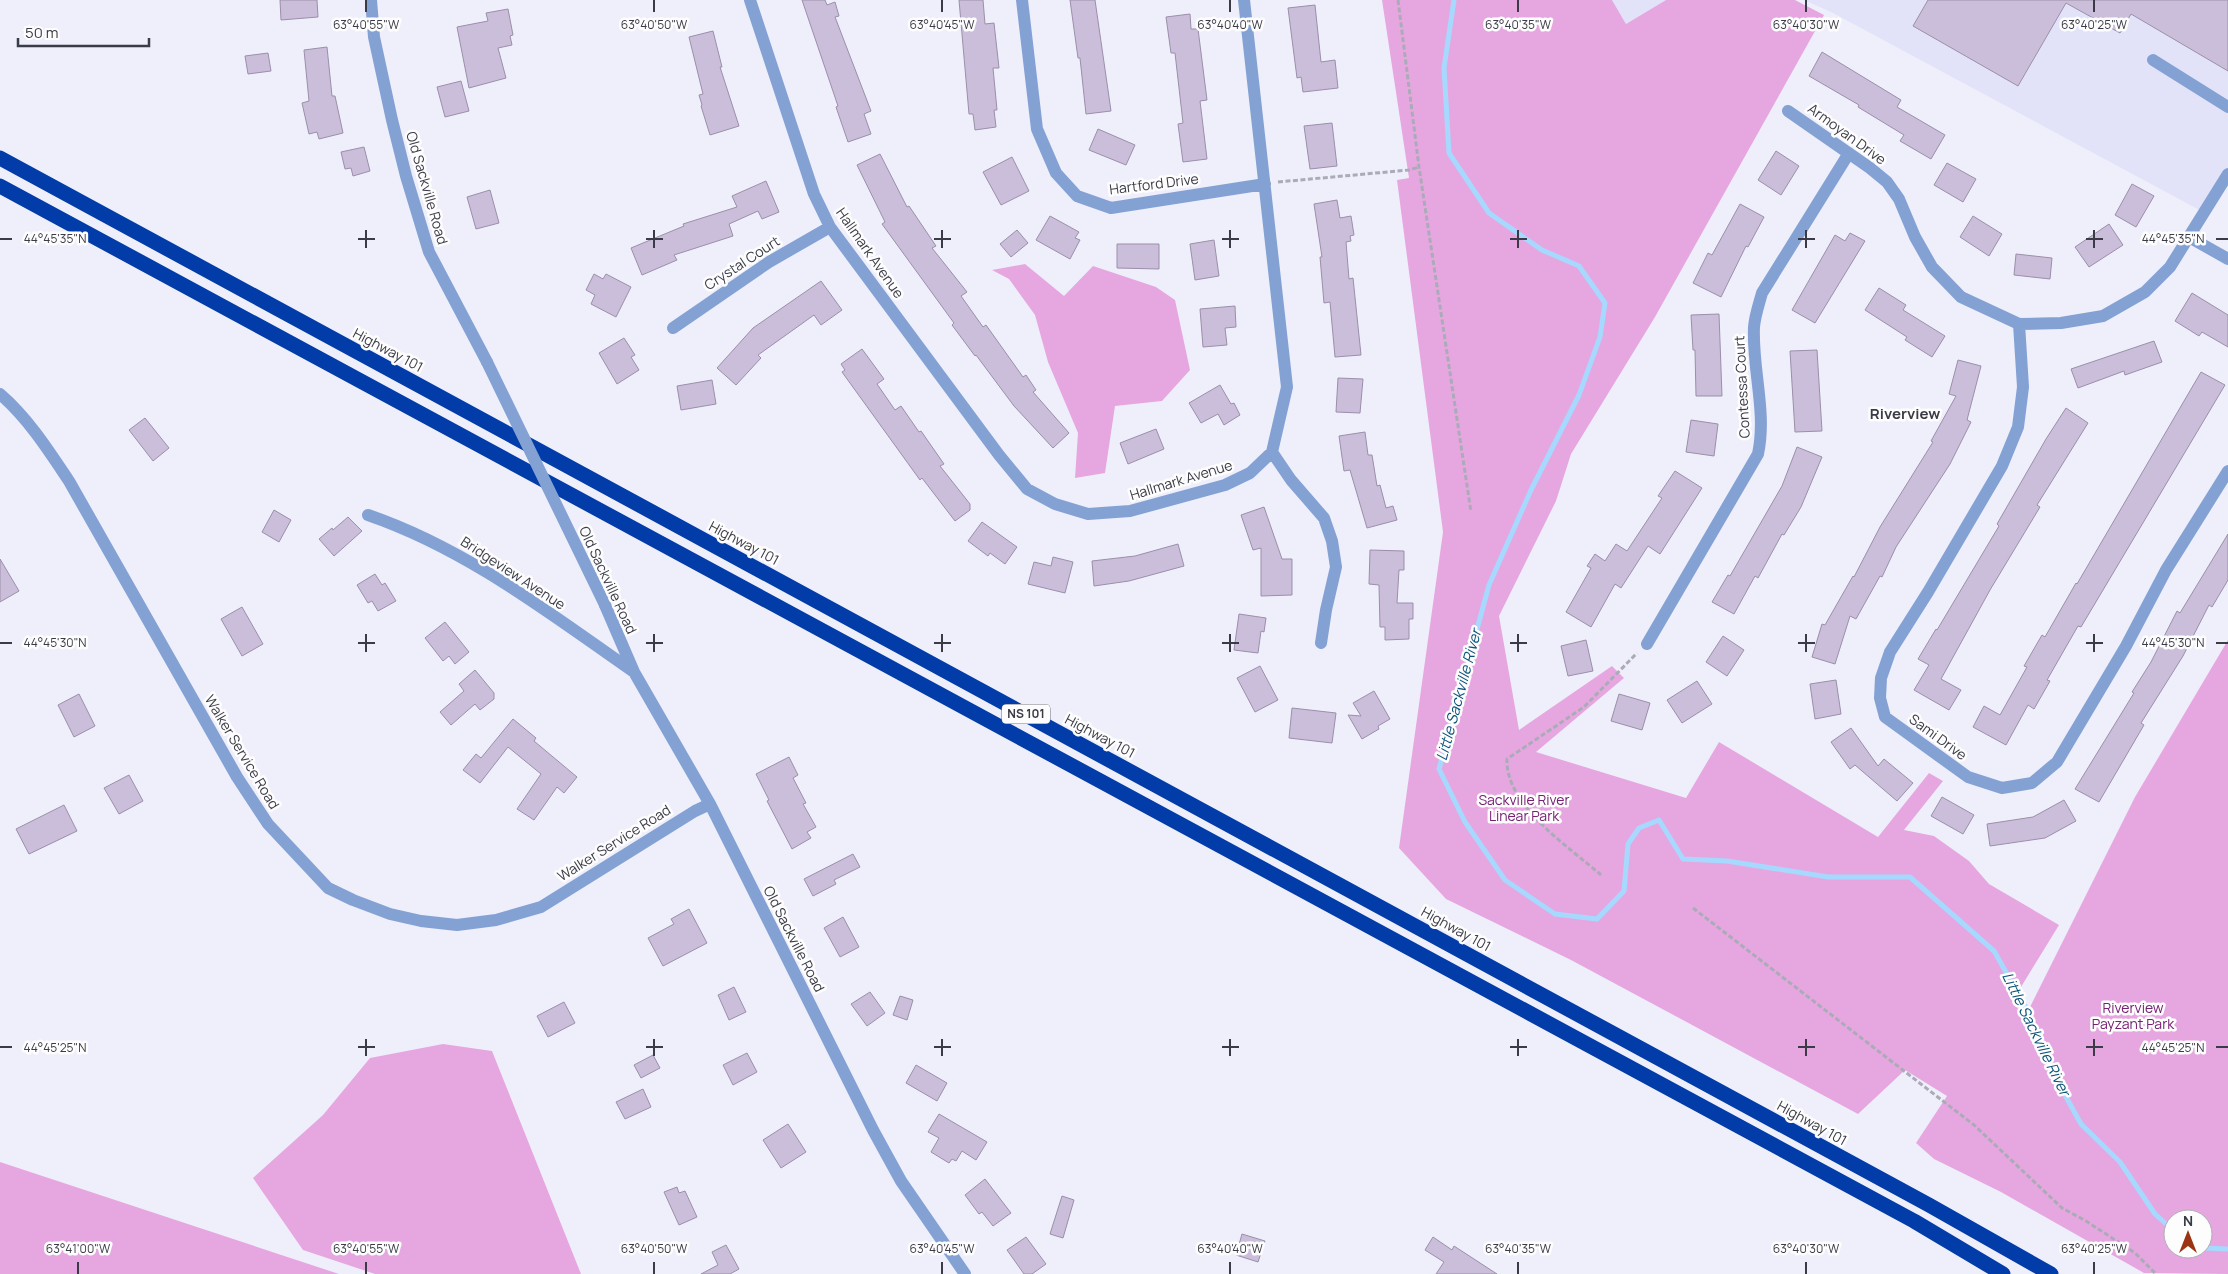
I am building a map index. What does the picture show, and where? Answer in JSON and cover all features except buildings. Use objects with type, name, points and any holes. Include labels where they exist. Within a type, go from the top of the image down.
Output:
[{"type":"highway","name":"Highway 101","points":[[0,158],[1780,1124],[2051,1274]]},
{"type":"highway","name":"NS 101","points":[[0,186],[1914,1222],[2003,1274]]},
{"type":"street","name":"Old Sackville Road","points":[[371,0],[374,37],[392,120],[406,176],[429,252],[487,362],[605,605],[634,672],[710,804],[873,1130],[901,1181],[965,1274]]},
{"type":"street","name":"Hallmark Avenue","points":[[750,0],[814,194],[830,227],[999,455],[1027,489],[1055,504],[1088,514],[1130,511],[1225,485],[1250,473],[1272,452]]},
{"type":"street","name":"Hartford Drive","points":[[1022,0],[1037,129],[1056,173],[1077,196],[1111,208],[1265,184]]},
{"type":"street","points":[[1244,0],[1287,387],[1272,452],[1291,480],[1324,518],[1332,541],[1336,567],[1326,610],[1321,644]]},
{"type":"street","points":[[2153,60],[2228,107]]},
{"type":"street","name":"Armoyan Drive","points":[[1788,111],[1887,182],[1899,199],[1915,237],[1932,267],[1961,297],[2019,324],[2061,323],[2103,316],[2145,292],[2170,268],[2228,174]]},
{"type":"street","name":"Contessa Court","points":[[1647,644],[1749,473],[1758,454],[1761,426],[1754,327],[1762,293],[1849,153]]},
{"type":"street","name":"Crystal Court","points":[[673,328],[769,262],[830,227]]},
{"type":"street","points":[[2190,237],[2228,259]]},
{"type":"street","name":"Sami Drive","points":[[2019,324],[2023,387],[2018,427],[2002,466],[1928,592],[1890,652],[1881,678],[1880,698],[1885,717],[1968,777],[2002,788],[2032,783],[2056,762],[2122,654],[2166,570],[2228,471]]},
{"type":"street","name":"Walker Service Road","points":[[0,394],[10,402],[47,447],[69,481],[237,777],[268,824],[328,888],[390,914],[421,921],[457,925],[496,920],[540,907],[695,810],[710,804]]},
{"type":"street","name":"Bridgeview Avenue","points":[[368,515],[401,526],[450,550],[505,583],[634,672]]},
{"type":"path","points":[[1398,0],[1418,167],[1471,512]]},
{"type":"path","points":[[1265,184],[1409,170],[1418,167]]},
{"type":"path","points":[[1601,875],[1527,810],[1506,771],[1507,759],[1584,707],[1647,644]]},
{"type":"path","points":[[1693,908],[1974,1125],[2062,1208],[2086,1221],[2135,1254],[2156,1274]]},
{"type":"shaded area","points":[[1612,0],[1666,0],[1626,24]]},
{"type":"shaded area","points":[[1804,0],[2228,0],[2228,174],[2205,213],[1833,13]]},
{"type":"green space","points":[[1382,0],[1612,0],[1626,24],[1666,0],[1795,0],[1824,15],[1655,317],[1571,454],[1556,501],[1499,616],[1519,730],[1612,666],[1624,678],[1536,752],[1686,798],[1719,742],[1878,837],[1929,773],[1943,781],[1904,830],[1934,836],[1969,861],[1989,884],[2059,925],[2013,1000],[2028,1011],[2135,797],[2228,640],[2228,1274],[2144,1273],[2001,1192],[1934,1159],[1916,1143],[1947,1096],[1905,1070],[1858,1114],[1571,960],[1446,899],[1399,848],[1443,532],[1397,180],[1409,178]]},
{"type":"green space","points":[[1025,264],[1064,296],[1093,266],[1156,287],[1175,300],[1190,370],[1162,401],[1115,406],[1105,473],[1075,478],[1078,433],[1048,362],[1035,315],[1009,279],[992,270]]},
{"type":"green space","points":[[443,1044],[492,1051],[581,1274],[375,1274],[303,1250],[253,1178],[323,1115],[370,1058]]},
{"type":"green space","points":[[0,1162],[339,1274],[0,1274]]},
{"type":"waterway","name":"Little Sackville River","points":[[1454,0],[1444,68],[1449,153],[1489,213],[1542,250],[1579,266],[1605,303],[1600,337],[1579,395],[1531,490],[1489,585],[1439,769],[1465,822],[1505,880],[1555,914],[1597,919],[1624,891],[1628,844],[1639,828],[1659,820],[1683,859],[1727,861],[1828,877],[1910,877],[1994,951],[2028,1011],[2054,1075],[2081,1124],[2120,1162],[2155,1214],[2163,1221]]},
{"type":"waterway","name":"Little Sackville River","points":[[2213,1248],[2228,1249]]},
{"type":"district","name":"Riverview","points":[[1905,414]]},
{"type":"park label","name":"Sackville River Linear Park","points":[[1524,808]]},
{"type":"park label","name":"Riverview Payzant Park","points":[[2133,1016]]}]
